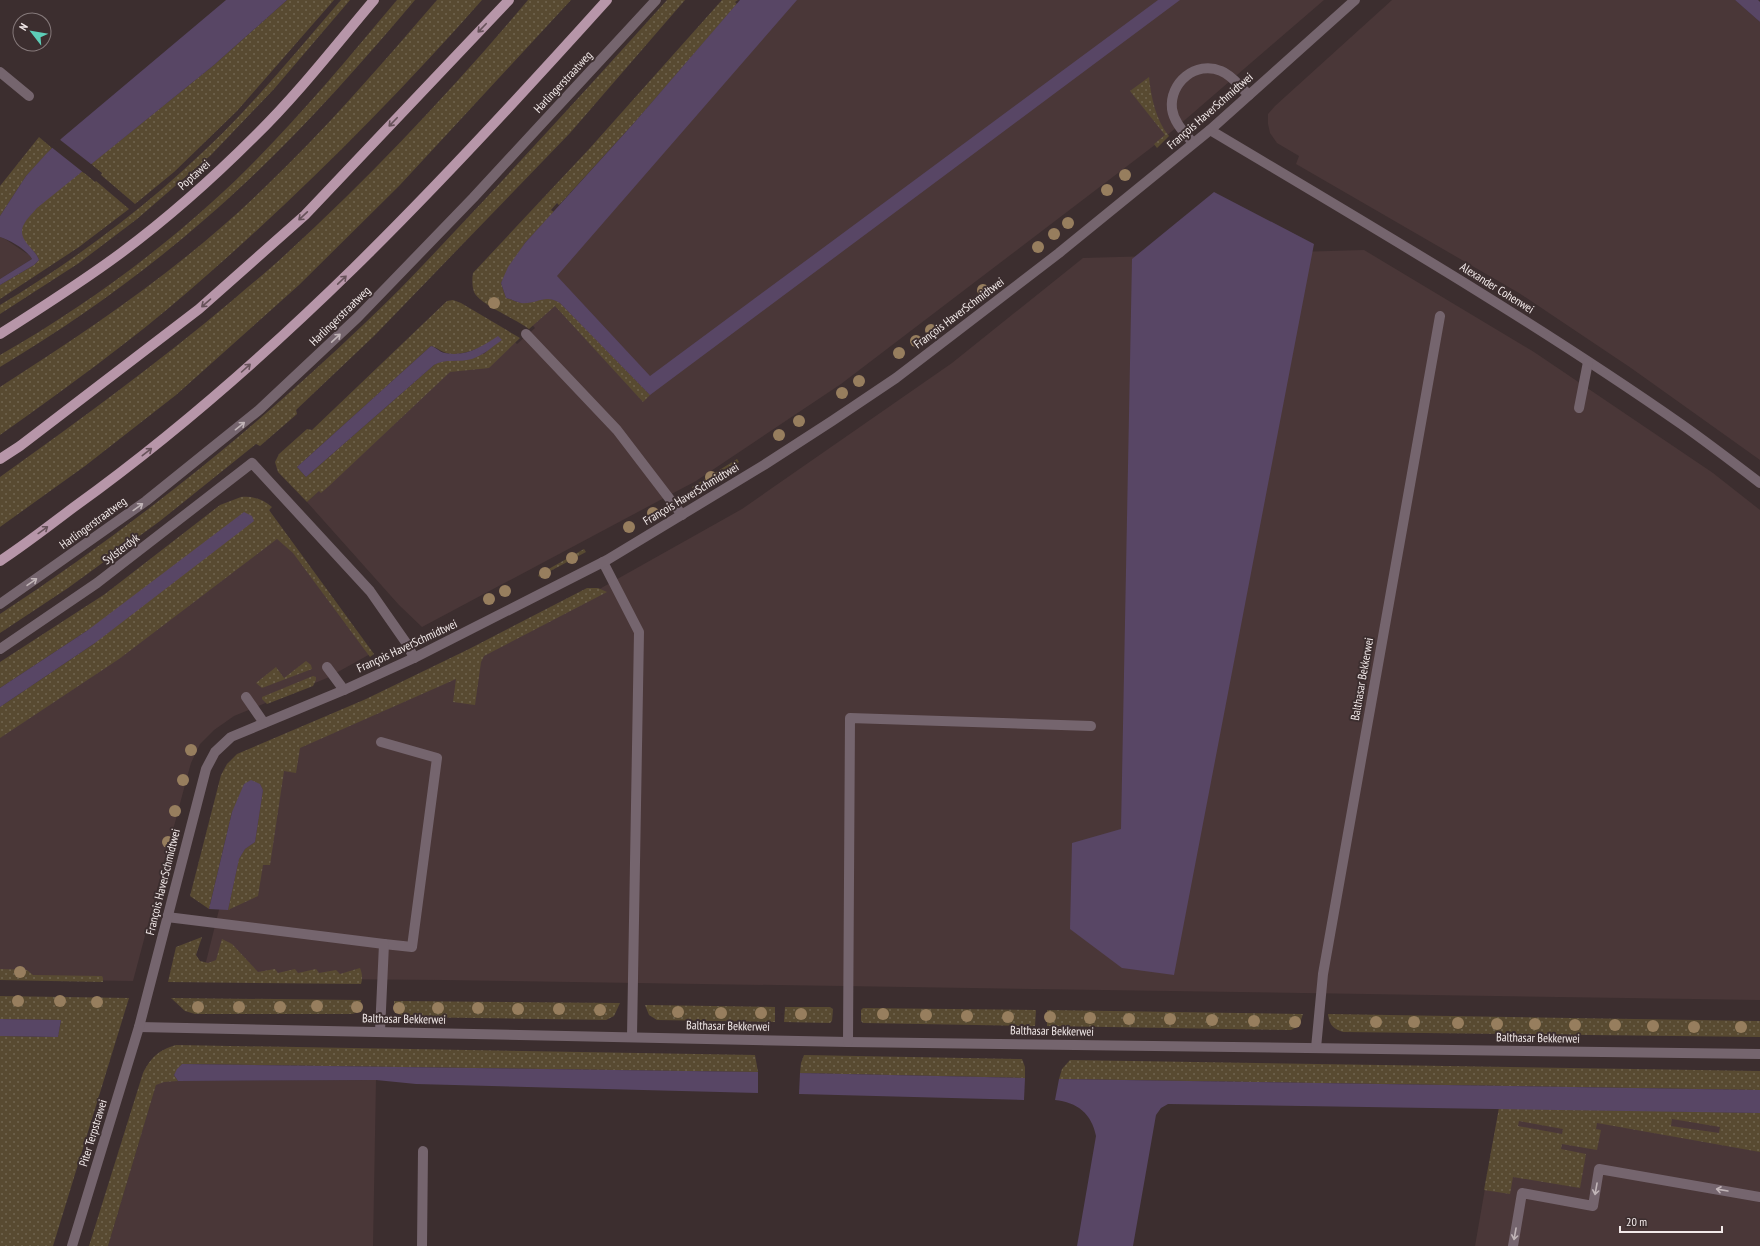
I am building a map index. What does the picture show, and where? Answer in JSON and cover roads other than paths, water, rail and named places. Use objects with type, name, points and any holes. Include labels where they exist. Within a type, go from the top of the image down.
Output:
[{"type":"main road","name":"Poptawei","points":[[0,334],[55,299],[120,254],[210,180],[256,136],[304,83],[374,0]]},
{"type":"main road","points":[[0,459],[20,446],[199,309],[305,215],[509,0]]},
{"type":"main road","name":"Harlingerstraatweg","points":[[0,561],[108,483],[195,414],[307,314],[398,224],[607,0]]},
{"type":"street","name":"Harlingerstraatweg","points":[[0,604],[146,501],[259,410],[375,300],[479,193],[656,0]]},
{"type":"street","name":"François HaverSchmidtwei","points":[[139,1027],[206,769],[215,752],[231,737],[344,690],[481,625],[603,562],[770,461],[896,378],[1038,269],[1210,130],[1355,0]]},
{"type":"street","points":[[1193,143],[1176,122],[1172,110],[1172,97],[1177,85],[1186,75],[1197,70],[1209,68],[1221,70],[1231,76],[1249,95]]},
{"type":"street","points":[[0,72],[29,96]]},
{"type":"street","name":"Alexander Cohenwei","points":[[1210,130],[1441,268],[1588,362],[1681,424],[1760,482]]},
{"type":"street","name":"Balthasar Bekkerwei","points":[[1316,1048],[1323,974],[1440,316]]},
{"type":"street","points":[[526,334],[617,430],[682,515]]},
{"type":"street","points":[[1579,408],[1588,362]]},
{"type":"street","name":"Sylsterdyk","points":[[0,649],[97,583],[252,463],[370,591],[407,644],[414,658]]},
{"type":"street","points":[[603,562],[639,632],[632,1036]]},
{"type":"street","points":[[327,666],[344,690]]},
{"type":"street","points":[[246,698],[264,723]]},
{"type":"street","points":[[848,1042],[850,718],[1091,726]]},
{"type":"street","points":[[167,917],[412,947],[437,758],[381,742]]},
{"type":"street","points":[[380,1032],[384,944]]},
{"type":"street","name":"Balthasar Bekkerwei","points":[[139,1027],[632,1036],[848,1042],[1760,1054]]},
{"type":"street","name":"Piter Terpstrawei","points":[[72,1246],[139,1027]]},
{"type":"street","points":[[422,1246],[423,1152]]},
{"type":"street","points":[[1513,1246],[1522,1193],[1592,1206],[1599,1169],[1760,1197]]}]
